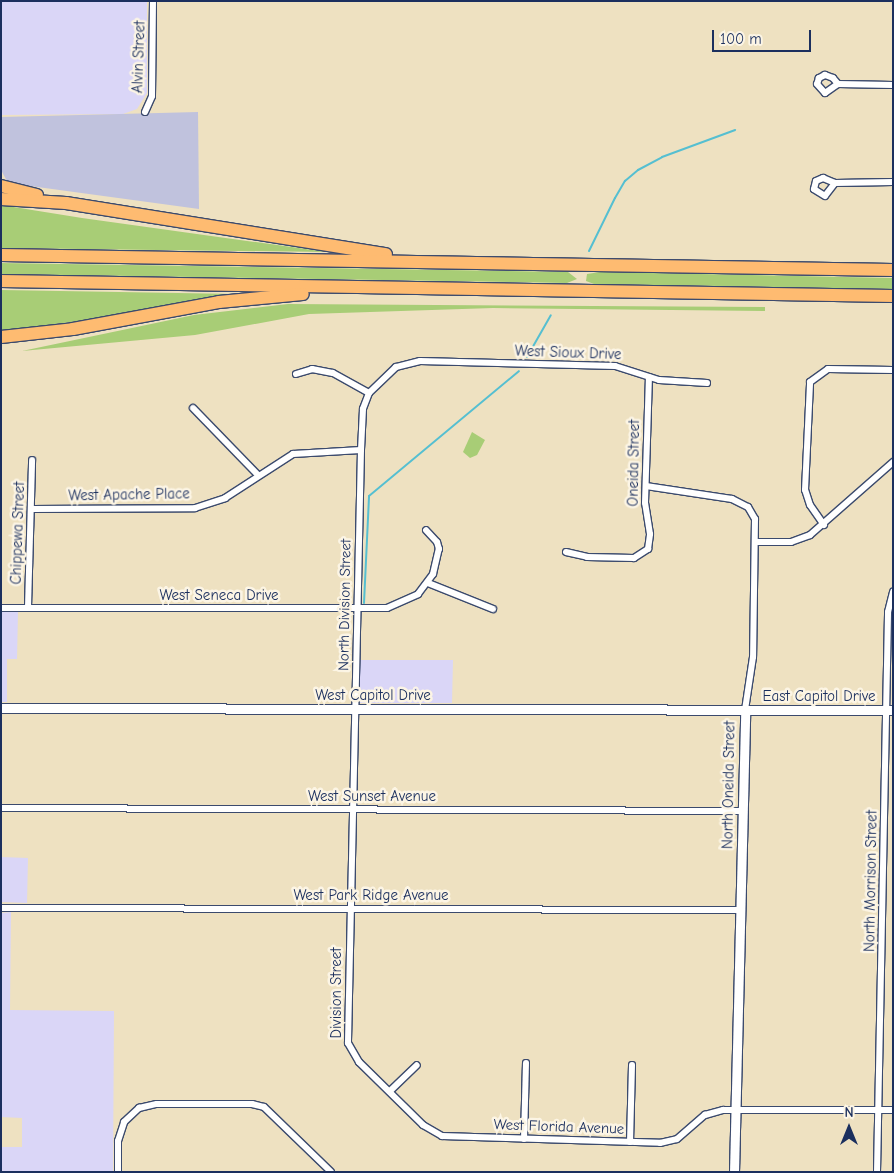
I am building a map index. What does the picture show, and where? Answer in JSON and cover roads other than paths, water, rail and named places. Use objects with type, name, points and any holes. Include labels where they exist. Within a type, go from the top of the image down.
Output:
[{"type":"highway","points":[[1,186],[66,204]]},
{"type":"highway","points":[[1,199],[66,204],[325,246],[458,263]]},
{"type":"highway","points":[[1,255],[893,270]]},
{"type":"highway","points":[[1,282],[893,296]]},
{"type":"highway","points":[[1,337],[73,329],[219,302],[344,293],[362,287]]},
{"type":"street","name":"Alvin Street","points":[[145,112],[152,96],[153,1]]},
{"type":"street","points":[[838,84],[893,85]]},
{"type":"street","points":[[835,183],[893,182]]},
{"type":"street","name":"West Sioux Drive","points":[[368,393],[386,374],[407,363],[615,366],[668,382],[707,382]]},
{"type":"street","points":[[296,374],[312,369],[333,373],[368,393]]},
{"type":"street","points":[[824,525],[810,505],[805,490],[808,387],[815,375],[828,369],[893,370]]},
{"type":"street","name":"Oneida Street","points":[[566,552],[587,557],[634,558],[648,549],[650,534],[646,514],[646,486],[649,377]]},
{"type":"street","name":"North Division Street","points":[[350,909],[354,809],[361,450],[363,408],[368,393]]},
{"type":"street","points":[[193,408],[258,475]]},
{"type":"street","name":"West Apache Place","points":[[31,509],[196,508],[224,498],[293,454],[361,450]]},
{"type":"street","name":"Chippewa Street","points":[[28,608],[32,460]]},
{"type":"street","points":[[757,542],[799,540],[824,525],[893,462]]},
{"type":"street","name":"North Oneida Street","points":[[646,486],[741,502],[755,519],[757,542],[754,657],[745,710],[734,1172]]},
{"type":"street","points":[[426,530],[437,542],[438,550],[436,566],[428,584],[492,610]]},
{"type":"street","name":"West Seneca Drive","points":[[1,608],[357,610],[399,604],[418,594],[428,584]]},
{"type":"street","name":"North Morrison Street","points":[[877,1172],[890,710],[888,612],[893,592]]},
{"type":"street","name":"West Capitol Drive","points":[[1,708],[745,710]]},
{"type":"street","name":"East Capitol Drive","points":[[745,710],[890,710]]},
{"type":"street","name":"West Sunset Avenue","points":[[1,808],[742,811]]},
{"type":"street","name":"West Park Ridge Avenue","points":[[1,908],[740,910]]},
{"type":"street","name":"Division Street","points":[[350,909],[348,1043],[359,1062],[390,1091]]},
{"type":"street","points":[[524,1139],[526,1063]]},
{"type":"street","points":[[390,1091],[417,1065]]},
{"type":"street","points":[[630,1142],[632,1065]]},
{"type":"street","name":"West Florida Avenue","points":[[390,1091],[436,1134],[524,1139],[669,1142],[684,1134],[710,1113],[735,1110],[893,1110]]},
{"type":"street","points":[[118,1172],[120,1131],[128,1116],[151,1104],[252,1104],[264,1107],[331,1172]]},
{"type":"waterway","points":[[589,251],[625,181],[638,170],[662,157],[735,130]]},
{"type":"waterway","points":[[527,357],[551,315]]},
{"type":"waterway","points":[[364,603],[369,496],[519,371]]}]
